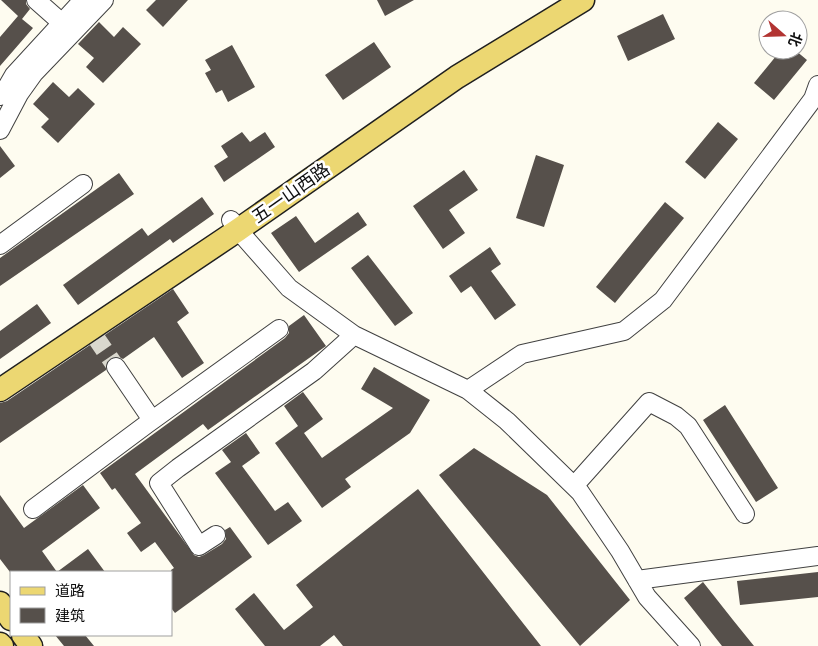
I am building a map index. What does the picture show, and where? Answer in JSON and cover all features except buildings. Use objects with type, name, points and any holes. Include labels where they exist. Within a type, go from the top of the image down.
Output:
[{"type":"main road","name":"五一山西路","points":[[0,390],[92,332],[450,67],[559,0]]},
{"type":"main road","name":"五一山西路","points":[[0,374],[235,225],[457,77],[583,0]]},
{"type":"main road","points":[[0,602],[10,617]]},
{"type":"street","points":[[36,0],[62,22]]},
{"type":"street","points":[[0,96],[14,75],[83,0]]},
{"type":"street","points":[[0,130],[19,94],[34,73],[104,0]]},
{"type":"street","points":[[468,390],[522,354],[624,331],[663,300],[813,99],[818,85]]},
{"type":"street","points":[[0,245],[83,184]]},
{"type":"street","points":[[235,225],[289,288],[354,335],[468,390],[507,422],[574,486],[620,551],[647,597],[690,646]]},
{"type":"street","points":[[33,509],[152,420],[279,329]]},
{"type":"street","points":[[216,535],[199,546],[159,483],[314,370],[354,335]]},
{"type":"street","points":[[116,367],[152,420]]},
{"type":"street","points":[[574,486],[649,402],[676,416],[688,426],[745,514]]},
{"type":"street","points":[[637,580],[818,556]]},
{"type":"tunnel","points":[[94,335],[116,367]]}]
